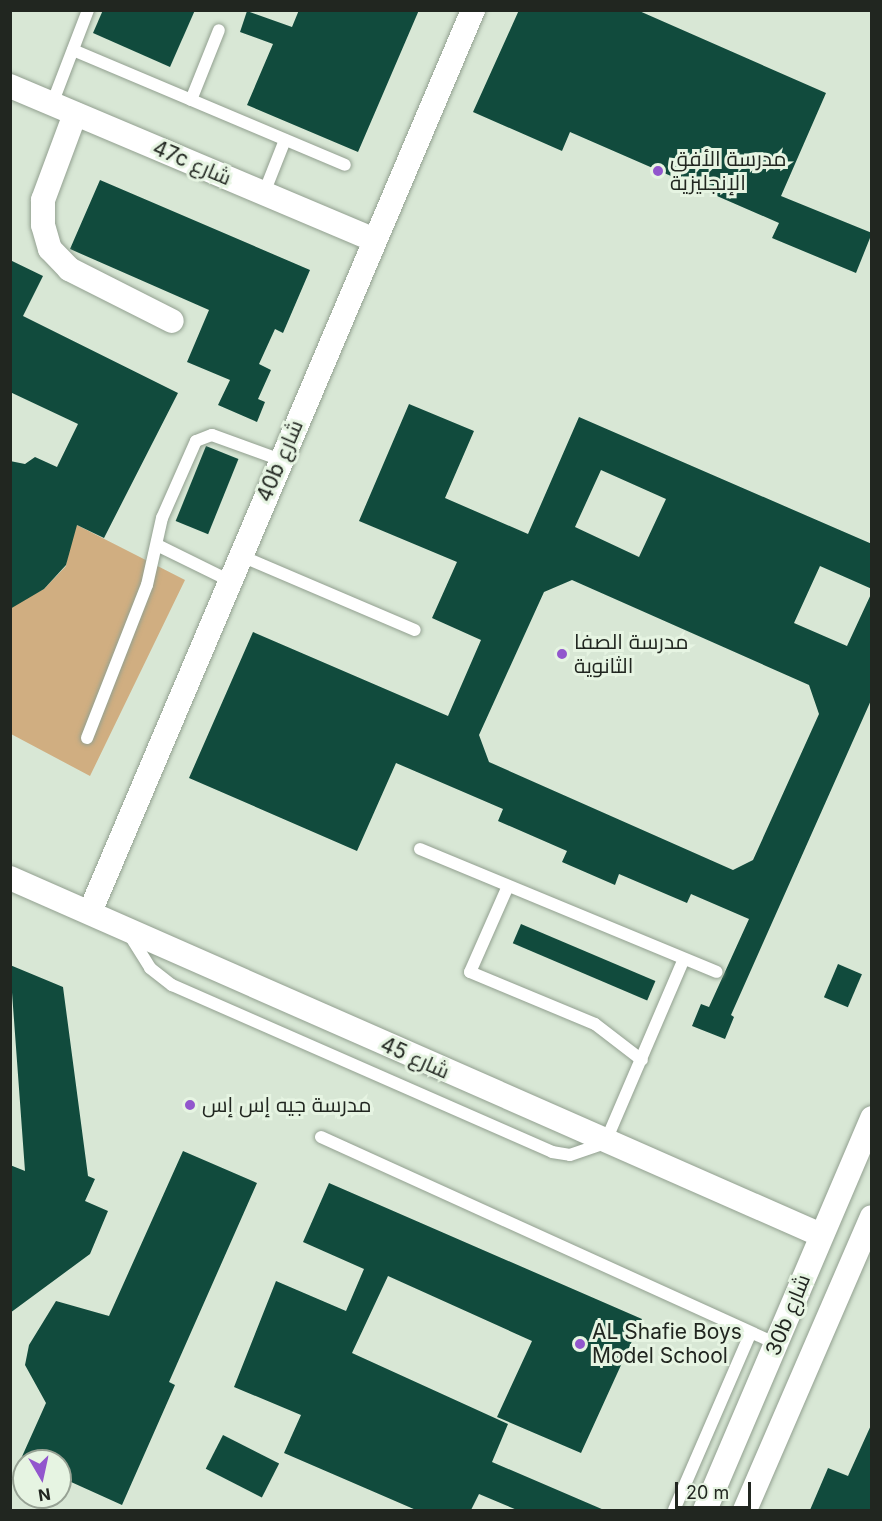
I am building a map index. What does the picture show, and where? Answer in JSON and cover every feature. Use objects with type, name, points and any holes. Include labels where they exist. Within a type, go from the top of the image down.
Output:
[{"type":"street","name":"40b شارع","points":[[90,912],[228,580],[473,10]]},
{"type":"street","name":"47c شارع","points":[[10,86],[375,240]]},
{"type":"street","points":[[75,114],[43,200],[43,225],[50,249],[69,269],[172,321]]},
{"type":"street","name":"شارع 45","points":[[10,878],[605,1143],[821,1235]]},
{"type":"street","name":"30b شارع","points":[[705,1510],[872,1118]]},
{"type":"street","name":"30b شارع","points":[[745,1510],[872,1217]]},
{"type":"lane","points":[[52,104],[88,10]]},
{"type":"lane","points":[[191,100],[219,30]]},
{"type":"lane","points":[[73,50],[345,165]]},
{"type":"lane","points":[[264,193],[285,140]]},
{"type":"lane","points":[[87,738],[147,585],[162,518],[196,441],[212,435],[281,460]]},
{"type":"lane","points":[[157,545],[228,580]]},
{"type":"lane","points":[[239,555],[415,630]]},
{"type":"lane","points":[[420,849],[717,972]]},
{"type":"lane","points":[[508,886],[470,972],[595,1024],[642,1060]]},
{"type":"lane","points":[[126,928],[150,968],[172,985],[552,1152],[589,1152],[605,1143],[684,959]]},
{"type":"lane","points":[[321,1137],[750,1334],[777,1344]]},
{"type":"lane","points":[[674,1510],[750,1334]]},
{"type":"shaded area","points":[[73,523],[185,580],[90,776],[11,734],[11,606],[44,589],[66,566]]},
{"type":"building","points":[[103,10],[195,10],[170,67],[93,33]]},
{"type":"building","points":[[299,10],[419,10],[358,152],[247,105],[273,44],[240,32],[247,11],[292,27]]},
{"type":"building","points":[[519,10],[637,10],[826,93],[781,196],[872,233],[856,273],[772,238],[779,223],[570,132],[562,151],[473,112]]},
{"type":"building","points":[[100,180],[310,270],[283,333],[275,329],[259,364],[271,370],[258,399],[265,402],[257,422],[218,405],[230,380],[187,362],[209,310],[70,249]]},
{"type":"building","points":[[10,260],[43,276],[23,316],[178,393],[104,538],[77,525],[66,565],[44,589],[10,609],[10,461],[25,464],[35,457],[57,467],[78,424],[10,392]]},
{"type":"building","points":[[409,404],[474,431],[445,498],[528,534],[579,417],[872,544],[872,589],[820,566],[794,623],[847,646],[872,592],[872,698],[731,1015],[734,1017],[725,1039],[692,1026],[701,1004],[709,1007],[749,919],[691,894],[687,903],[619,874],[615,885],[562,862],[567,851],[498,821],[503,809],[396,763],[357,851],[189,778],[253,632],[448,716],[481,640],[432,618],[457,562],[359,521]],"holes":[[[601,470],[666,499],[639,557],[575,527]],[[572,580],[809,685],[819,714],[753,860],[733,870],[489,762],[479,735],[544,592]]]},
{"type":"building","points":[[206,446],[238,459],[208,534],[176,521]]},
{"type":"building","points":[[521,924],[655,981],[647,1000],[513,943]]},
{"type":"building","points":[[838,964],[862,974],[848,1007],[824,997]]},
{"type":"building","points":[[10,965],[63,987],[88,1176],[95,1179],[85,1201],[108,1211],[90,1254],[10,1313],[10,1165],[25,1171]]},
{"type":"building","points":[[183,1151],[257,1183],[169,1382],[175,1385],[122,1505],[72,1482],[72,1449],[25,1449],[46,1403],[25,1365],[29,1345],[56,1301],[109,1316]]},
{"type":"building","name":"AL Shafie Boys Model School","points":[[329,1183],[642,1319],[581,1453],[497,1417],[532,1341],[388,1276],[352,1353],[508,1424],[492,1462],[604,1510],[517,1510],[479,1494],[471,1510],[416,1510],[284,1453],[301,1415],[234,1387],[276,1281],[346,1311],[364,1269],[303,1242]]},
{"type":"building","points":[[872,1423],[872,1510],[810,1510],[828,1468],[848,1476]]},
{"type":"building","points":[[223,1435],[279,1464],[262,1497],[206,1469]]},
{"type":"place","name":"مدرسة الأفق الإنجليزية","points":[[658,171]]},
{"type":"place","name":"مدرسة الصفا الثانوية","points":[[562,654]]},
{"type":"place","name":"مدرسة جيه إس إس","points":[[190,1105]]},
{"type":"place","name":"AL Shafie Boys Model School","points":[[580,1344]]}]
